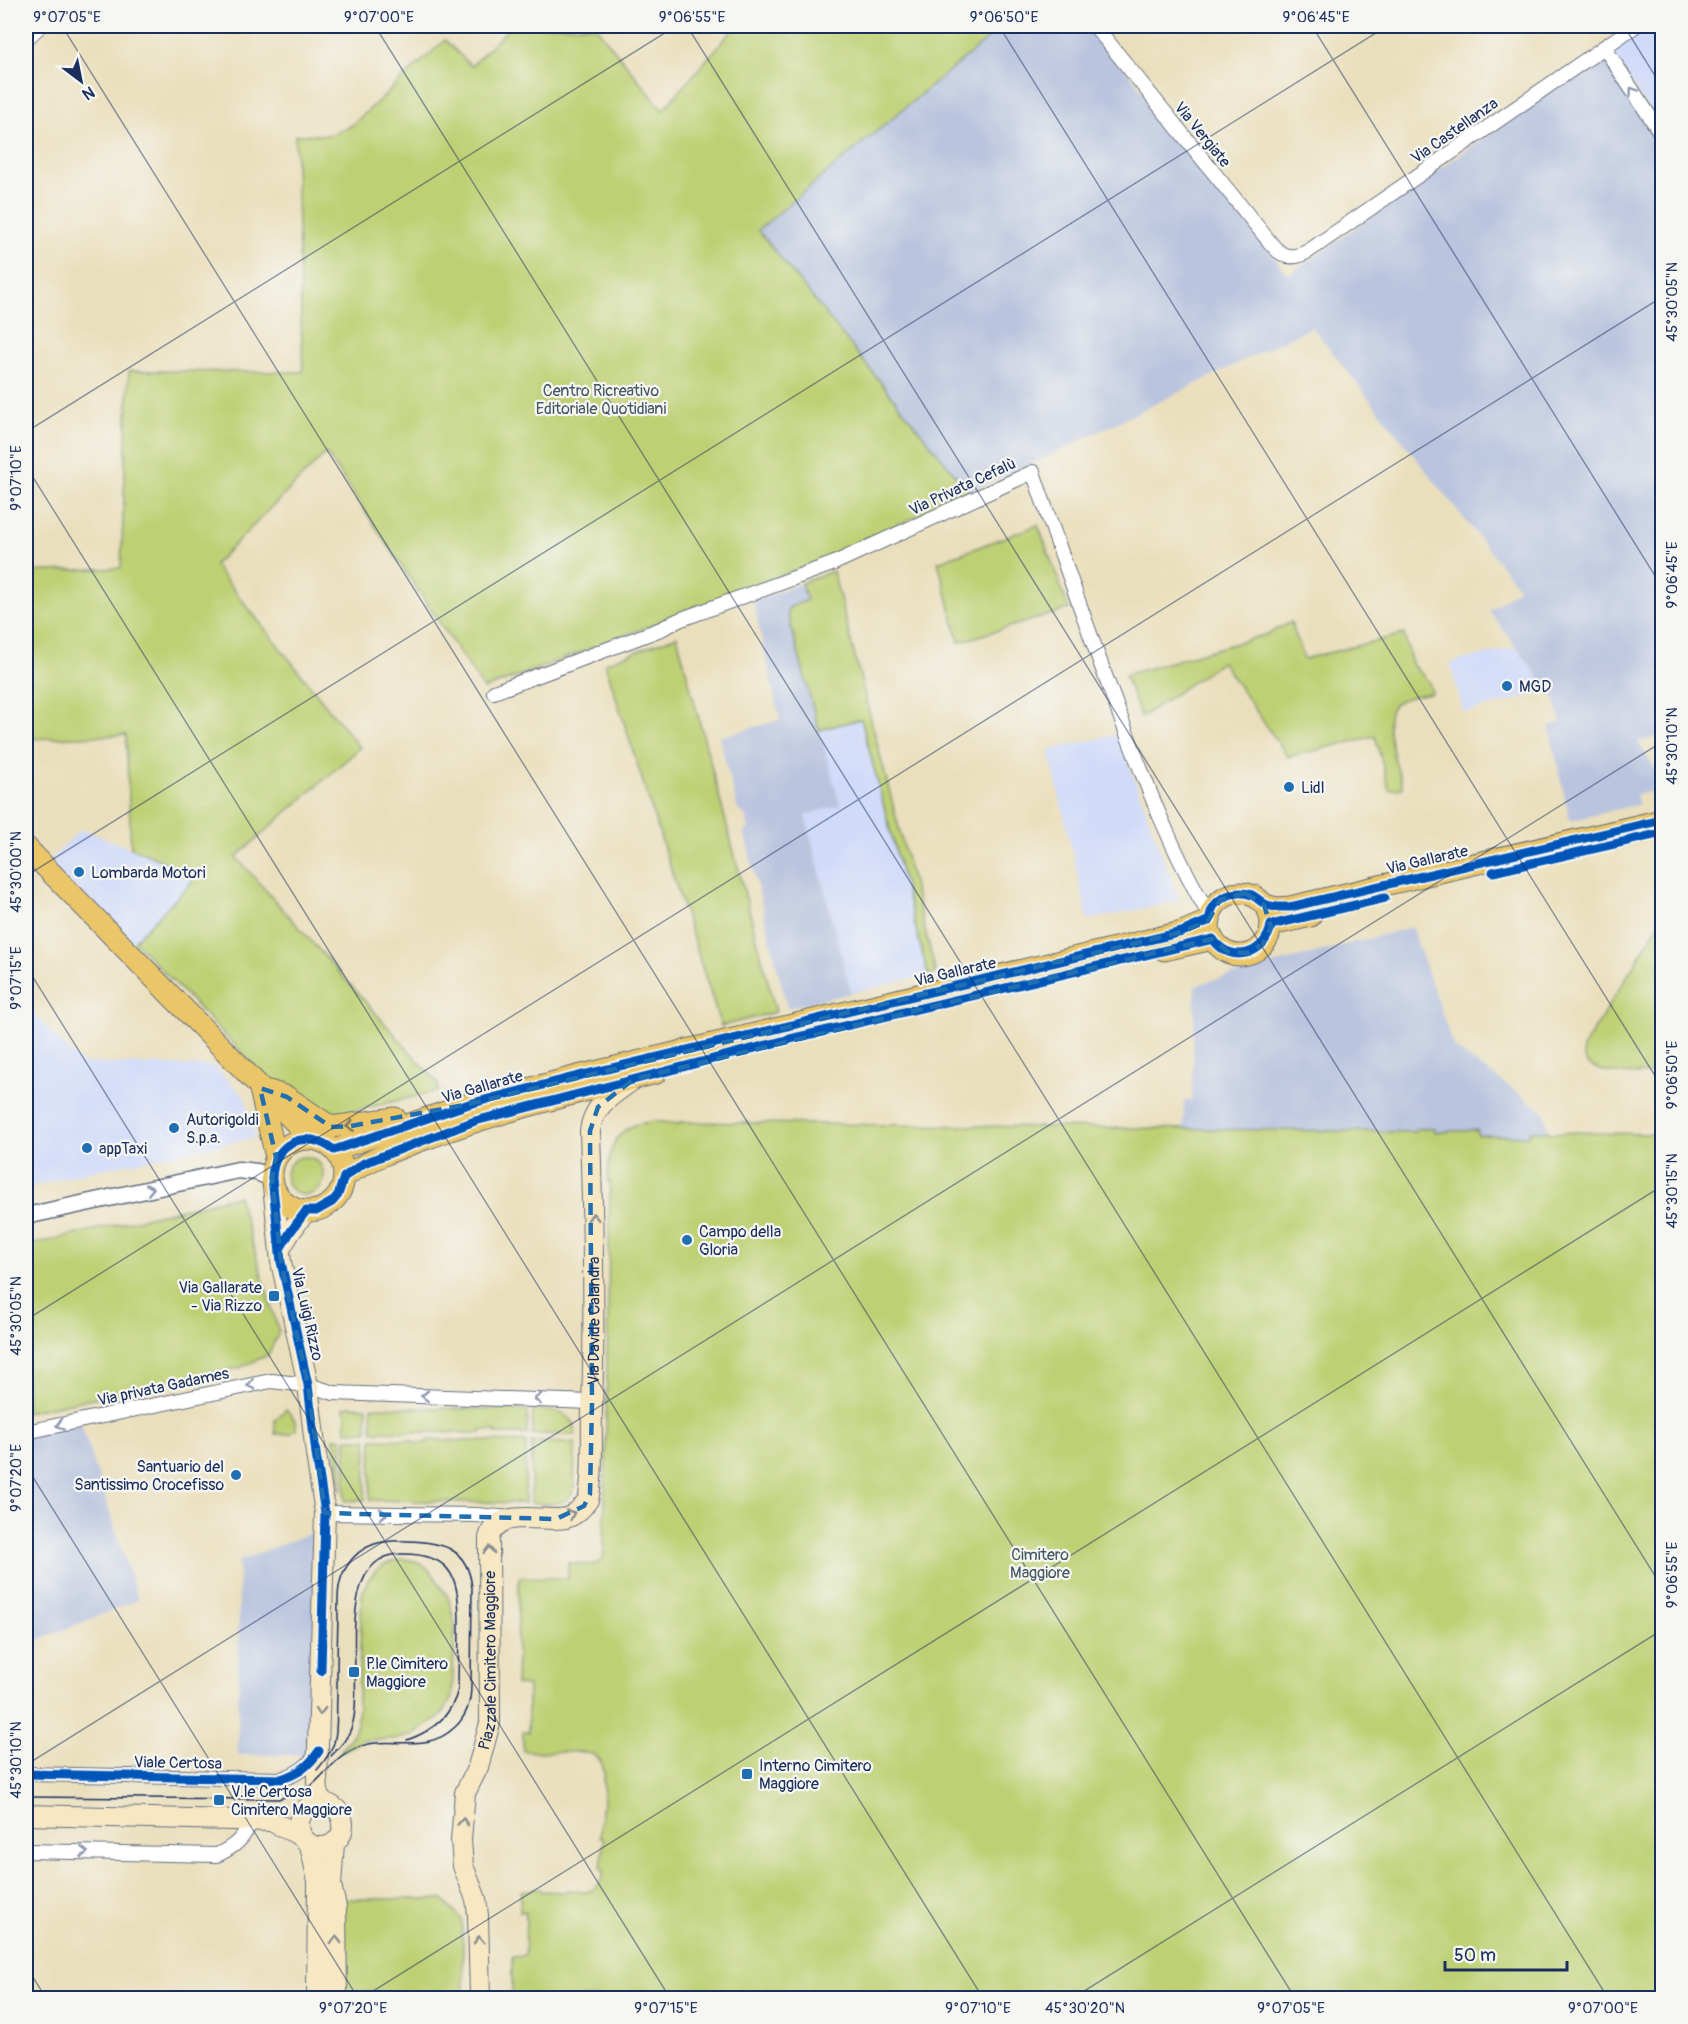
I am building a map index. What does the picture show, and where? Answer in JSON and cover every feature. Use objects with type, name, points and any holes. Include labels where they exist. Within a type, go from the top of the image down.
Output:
[{"type":"main road","name":"Via Gallarate","points":[[1211,925],[1220,900],[1238,893],[1253,896],[1264,905],[1277,908],[1290,907],[1662,819]]},
{"type":"main road","name":"Via Gallarate","points":[[1271,925],[1662,833]]},
{"type":"main road","points":[[26,848],[311,1139],[327,1144],[334,1150],[340,1158],[344,1177]]},
{"type":"main road","points":[[1211,925],[1218,946],[1228,952],[1247,954],[1254,951],[1268,938],[1271,925],[1264,905]]},
{"type":"main road","name":"Via Gallarate","points":[[306,1212],[324,1208],[332,1202],[338,1195],[344,1177],[364,1163],[475,1121],[1211,925]]},
{"type":"main road","name":"Via Gallarate","points":[[334,1150],[469,1104],[578,1076],[1211,925]]},
{"type":"main road","name":"Via Davide Calandra","points":[[514,1518],[564,1518],[578,1512],[588,1500],[592,1402],[591,1119],[598,1107],[634,1078]]},
{"type":"main road","points":[[260,1088],[287,1097],[331,1128],[469,1104]]},
{"type":"main road","name":"Via Luigi Rizzo","points":[[260,1088],[274,1174],[276,1227],[281,1262],[308,1385]]},
{"type":"main road","points":[[306,1212],[285,1204],[278,1196],[274,1174],[282,1149],[291,1143],[311,1139]]},
{"type":"main road","name":"Via Luigi Rizzo","points":[[280,1249],[306,1212]]},
{"type":"main road","points":[[308,1385],[325,1512],[317,1780],[313,1806],[299,1821],[318,1881],[317,1998]]},
{"type":"main road","name":"Piazzale Cimitero Maggiore","points":[[480,1998],[476,1899],[463,1866],[464,1803],[465,1793],[478,1767],[490,1723],[490,1532],[497,1524],[514,1518]]},
{"type":"main road","points":[[26,1815],[271,1821],[313,1806],[328,1804],[336,1808],[342,1819],[342,1832],[334,1843],[325,1847],[306,1840],[271,1821]]},
{"type":"main road","points":[[334,1843],[331,1885],[336,1907],[337,1998]]},
{"type":"street","points":[[26,39],[40,26]]},
{"type":"street","name":"Via Vergiate","points":[[1095,26],[1273,246],[1281,254],[1290,257]]},
{"type":"street","name":"Via Castellanza","points":[[1290,257],[1299,256],[1310,250],[1635,26]]},
{"type":"street","points":[[1604,47],[1662,135]]},
{"type":"street","name":"Via Privata Cefalù","points":[[494,692],[670,626],[679,620],[832,564],[1033,472],[1085,622],[1137,761],[1185,874],[1211,925]]},
{"type":"street","points":[[26,1216],[238,1170],[274,1174]]},
{"type":"street","name":"Via privata Gadames","points":[[26,1432],[271,1381],[308,1385]]},
{"type":"street","points":[[308,1385],[334,1394],[592,1402]]},
{"type":"street","points":[[325,1512],[514,1518]]},
{"type":"street","name":"Viale Certosa","points":[[26,1774],[282,1779],[301,1771],[313,1760],[318,1751]]},
{"type":"street","points":[[26,1851],[217,1855],[232,1847],[247,1833],[251,1820]]},
{"type":"highlighted area","points":[[1245,893],[1264,905],[1271,927],[1263,944],[1247,953],[1228,952],[1212,939],[634,1079],[598,1107],[590,1131],[592,1402],[590,1494],[584,1506],[556,1519],[325,1513],[308,1385],[281,1262],[272,1178],[276,1157],[260,1088],[287,1097],[331,1127],[351,1126],[469,1104],[1182,932],[1208,921],[1220,900]]},
{"type":"shaded area","points":[[1003,26],[1089,26],[1288,275],[1601,56],[1662,146],[1662,736],[1638,742],[1662,780],[1662,789],[1636,795],[1639,804],[1570,821],[1549,726],[1561,722],[1554,697],[1489,611],[1519,588],[1312,327],[1041,460],[969,492],[757,230]]},
{"type":"shaded area","points":[[1639,26],[1662,26],[1662,130],[1607,46]]},
{"type":"shaded area","points":[[801,583],[807,600],[790,607],[787,611],[840,805],[805,815],[851,993],[787,1008],[744,831],[749,829],[745,815],[738,810],[719,737],[780,720],[753,601]]},
{"type":"shaded area","points":[[1516,647],[1550,691],[1464,713],[1450,663]]},
{"type":"shaded area","points":[[860,718],[928,975],[851,993],[805,815],[840,805],[819,730]]},
{"type":"shaded area","points":[[1118,734],[1179,901],[1088,920],[1049,750]]},
{"type":"shaded area","points":[[80,830],[194,874],[191,883],[125,949],[44,866]]},
{"type":"shaded area","points":[[1412,927],[1454,1048],[1545,1112],[1548,1131],[1530,1131],[1530,1136],[1478,1135],[1477,1130],[1435,1132],[1435,1130],[1416,1129],[1416,1132],[1183,1129],[1184,1101],[1192,1100],[1195,985]]},
{"type":"shaded area","points":[[26,1006],[81,1063],[214,1066],[245,1097],[255,1138],[88,1172],[26,1188]]},
{"type":"shaded area","points":[[81,1423],[138,1600],[26,1645],[26,1434]]},
{"type":"shaded area","points":[[323,1528],[317,1736],[307,1755],[238,1755],[239,1561]]},
{"type":"green space","name":"Centro Ricreativo Editoriale Quotidiani","points":[[511,26],[595,26],[663,110],[736,26],[1003,26],[758,230],[969,492],[831,557],[484,689],[326,453],[214,565],[360,748],[236,857],[438,1083],[438,1091],[341,1114],[324,1109],[294,1090],[266,1078],[134,941],[191,883],[194,874],[131,848],[126,735],[26,739],[26,572],[121,568],[129,371],[303,372],[295,135],[330,135],[351,126],[445,40],[471,66]]},
{"type":"green space","points":[[1038,525],[1069,609],[959,642],[938,562]]},
{"type":"green space","points":[[833,571],[936,973],[928,975],[861,719],[819,730],[787,611],[790,607],[807,600],[801,583]]},
{"type":"green space","points":[[1291,622],[1304,659],[1404,634],[1412,664],[1429,682],[1432,693],[1404,699],[1391,709],[1389,730],[1403,788],[1389,790],[1375,736],[1288,757],[1222,662],[1141,717],[1125,675],[1268,634]]},
{"type":"green space","points":[[677,636],[776,1012],[721,1026],[605,663]]},
{"type":"green space","points":[[1662,919],[1662,1073],[1608,1072],[1589,1065],[1584,1058],[1583,1048]]},
{"type":"green space","name":"Cimitero Maggiore","points":[[653,1121],[679,1124],[680,1122],[1416,1132],[1416,1129],[1435,1129],[1435,1132],[1477,1130],[1478,1135],[1529,1136],[1530,1131],[1662,1134],[1662,1998],[512,1998],[512,1957],[525,1956],[526,1912],[520,1912],[521,1891],[540,1889],[541,1891],[586,1892],[597,1886],[603,1876],[601,1868],[604,1838],[600,1837],[601,1807],[604,1806],[604,1778],[601,1761],[584,1752],[523,1751],[523,1732],[528,1732],[528,1686],[516,1685],[519,1577],[568,1578],[568,1563],[593,1564],[601,1560],[604,1555],[610,1156],[620,1134],[635,1125]]},
{"type":"green space","points":[[305,1157],[319,1162],[324,1176],[319,1190],[305,1195],[291,1190],[286,1176],[291,1162]]},
{"type":"green space","points":[[238,1196],[279,1332],[268,1355],[239,1368],[26,1412],[26,1246]]},
{"type":"green space","points":[[367,1407],[367,1431],[346,1431],[346,1413],[343,1408]]},
{"type":"green space","points":[[372,1407],[528,1410],[527,1434],[496,1434],[495,1431],[481,1430],[481,1433],[372,1431]]},
{"type":"green space","points":[[286,1409],[295,1420],[296,1430],[290,1434],[275,1434],[275,1420]]},
{"type":"green space","points":[[533,1410],[565,1415],[574,1423],[576,1435],[532,1434]]},
{"type":"green space","points":[[334,1438],[342,1439],[341,1492]]},
{"type":"green space","points":[[346,1439],[367,1439],[365,1500],[345,1501]]},
{"type":"green space","points":[[372,1439],[413,1440],[413,1443],[427,1443],[428,1440],[526,1442],[525,1503],[370,1500]]},
{"type":"green space","points":[[532,1442],[575,1443],[574,1490],[566,1500],[556,1504],[531,1503]]},
{"type":"green space","points":[[404,1559],[415,1561],[427,1568],[449,1599],[455,1624],[452,1697],[442,1715],[412,1735],[397,1739],[363,1740],[343,1752],[341,1750],[357,1725],[362,1595],[368,1581],[377,1570],[389,1563]]},
{"type":"green space","points":[[320,1899],[442,1899],[462,1920],[464,1994],[322,1991]]},
{"type":"tram line","points":[[26,1797],[278,1799],[304,1790],[348,1752],[367,1744],[418,1743],[443,1736],[463,1718],[471,1692],[472,1588],[469,1574],[459,1555],[431,1543],[381,1542],[359,1552],[343,1572],[338,1592],[335,1738],[329,1754],[317,1770]]},
{"type":"tram line","points":[[331,1756],[345,1741],[353,1722],[355,1623],[358,1597],[366,1575],[379,1560],[401,1554],[432,1558],[443,1564],[455,1582],[459,1609],[458,1689],[455,1699],[446,1715],[433,1727],[407,1740]]},
{"type":"cycle path","points":[[321,1671],[325,1513],[308,1385],[281,1262],[272,1178],[278,1155],[293,1142],[313,1140],[334,1150],[469,1104],[1182,932],[1210,920],[1218,901],[1238,893],[1252,895],[1270,906],[1290,907],[1662,820]]},
{"type":"cycle path","points":[[1493,872],[1662,833]]},
{"type":"cycle path","points":[[280,1249],[306,1211],[316,1211],[332,1202],[338,1195],[344,1177],[364,1163],[475,1121],[790,1039],[1213,939],[1229,952],[1246,953],[1262,944],[1271,925],[1385,898]]},
{"type":"cycle path","points":[[26,1774],[281,1779],[303,1769],[319,1751]]},
{"type":"place","name":"MGD","points":[[1507,686]]},
{"type":"place","name":"Lidl","points":[[1289,787]]},
{"type":"place","name":"Lombarda Motori","points":[[79,872]]},
{"type":"place","name":"Autorigoldi S.p.a.","points":[[174,1128]]},
{"type":"place","name":"appTaxi","points":[[87,1148]]},
{"type":"place","name":"Campo della Gloria","points":[[687,1240]]},
{"type":"place","name":"Via Gallarate - Via Rizzo","points":[[274,1296]]},
{"type":"place","name":"Santuario del Santissimo Crocefisso","points":[[236,1475]]},
{"type":"place","name":"P.le Cimitero Maggiore","points":[[354,1672]]},
{"type":"place","name":"Interno Cimitero Maggiore","points":[[747,1774]]},
{"type":"place","name":"V.le Certosa Cimitero Maggiore","points":[[219,1800]]}]
